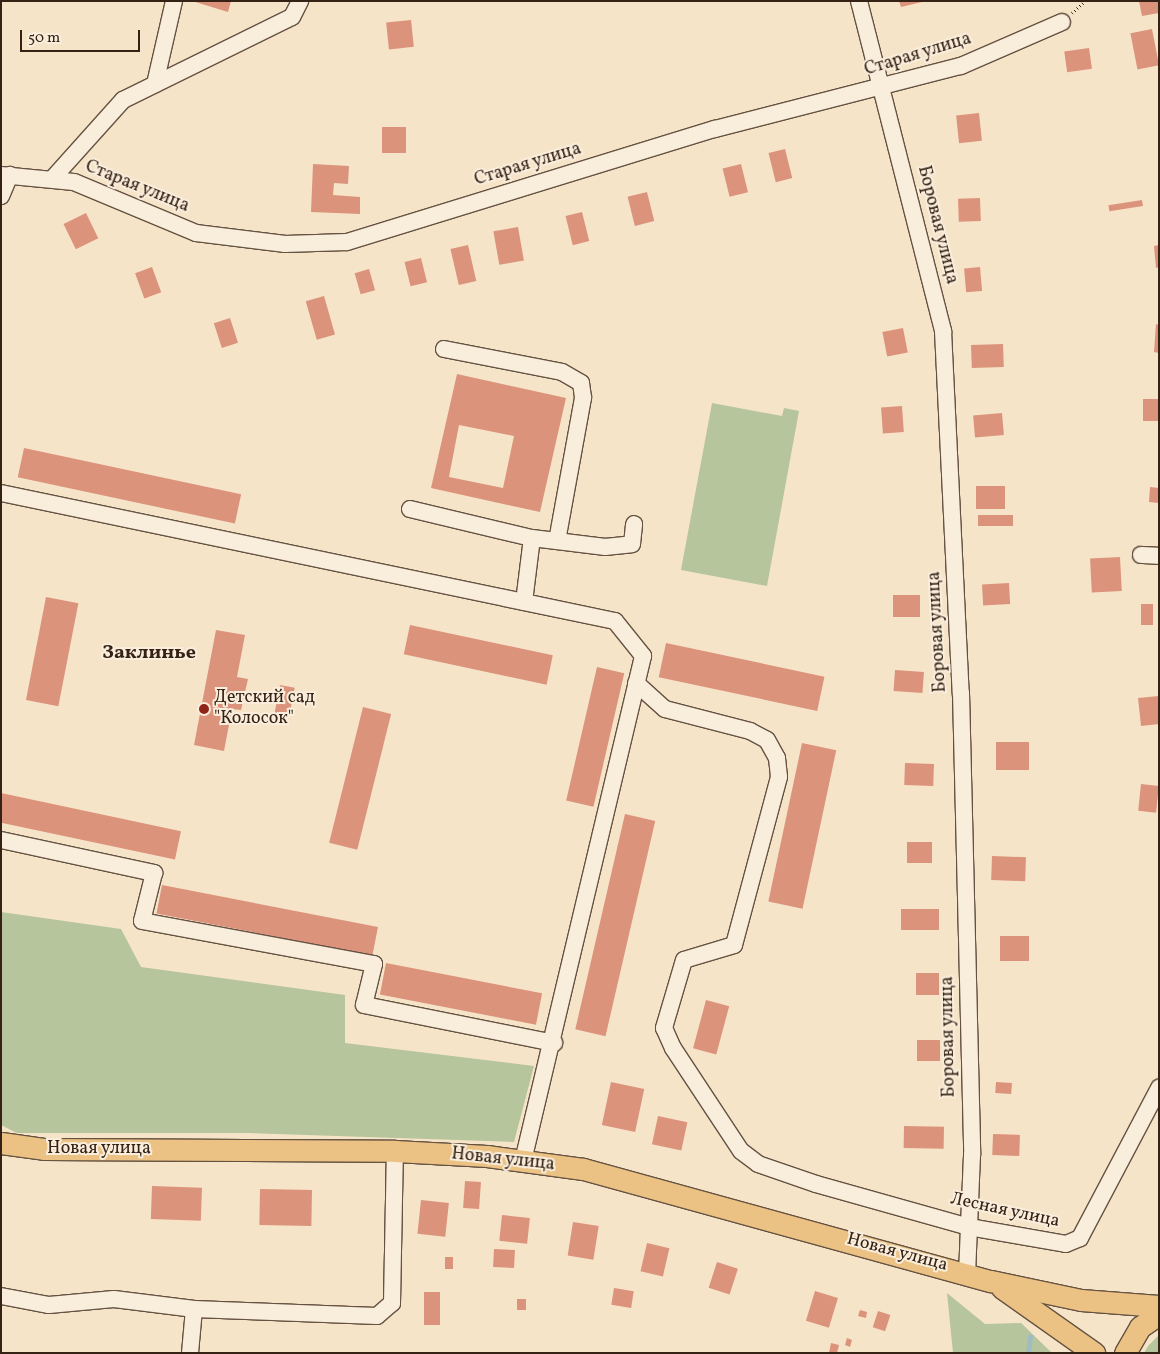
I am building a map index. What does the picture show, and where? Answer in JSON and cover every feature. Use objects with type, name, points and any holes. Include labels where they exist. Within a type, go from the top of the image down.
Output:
[{"type":"main road","name":"Новая улица","points":[[1,1142],[44,1149],[395,1151],[523,1161],[583,1169],[680,1193],[991,1280]]},
{"type":"main road","points":[[991,1280],[1081,1300],[1159,1306]]},
{"type":"main road","points":[[991,1280],[1094,1353]]},
{"type":"main road","points":[[1125,1353],[1140,1327],[1159,1314]]},
{"type":"street","points":[[155,84],[174,1]]},
{"type":"street","points":[[53,178],[123,100],[292,18],[300,1]]},
{"type":"street","name":"Боровая улица","points":[[860,1],[943,331],[961,693],[972,1155],[967,1272]]},
{"type":"street","name":"Старая улица","points":[[6,175],[53,178],[74,182],[196,233],[285,244],[347,242],[715,129],[882,88],[961,66],[1062,22]]},
{"type":"street","points":[[1,196],[6,175]]},
{"type":"street","points":[[444,349],[562,372],[581,383],[583,398],[557,541]]},
{"type":"street","points":[[1,493],[615,622],[642,656],[554,1043],[523,1161]]},
{"type":"street","points":[[410,509],[532,538],[605,547],[632,544],[634,524]]},
{"type":"street","points":[[524,602],[532,538]]},
{"type":"street","points":[[1141,555],[1159,556]]},
{"type":"street","name":"Лесная улица","points":[[636,683],[665,709],[722,721],[768,740],[777,758],[779,777],[734,945],[684,960],[664,1028],[673,1048],[741,1151],[758,1164],[816,1184],[969,1227],[1066,1244],[1080,1238],[1159,1088]]},
{"type":"street","points":[[1,840],[154,873],[142,921],[374,964],[364,1005],[554,1043]]},
{"type":"street","points":[[1,1296],[48,1304],[114,1299],[194,1309],[377,1316],[392,1304],[395,1151]]},
{"type":"street","points":[[190,1353],[194,1309]]},
{"type":"green space","points":[[712,403],[782,416],[784,408],[799,411],[767,586],[681,570]]},
{"type":"green space","points":[[1,912],[121,929],[141,967],[345,995],[345,1043],[534,1066],[514,1142],[248,1133],[17,1133],[1,1125]]},
{"type":"green space","points":[[947,1293],[985,1324],[1021,1323],[1052,1353],[953,1353]]},
{"type":"green space","points":[[1159,1335],[1159,1353],[1144,1353],[1148,1346]]},
{"type":"building","points":[[192,1],[231,1],[228,12]]},
{"type":"building","points":[[899,1],[922,1],[922,2],[901,7]]},
{"type":"building","points":[[1139,1],[1159,1],[1159,13],[1142,16]]},
{"type":"building","points":[[411,20],[414,47],[389,49],[386,23]]},
{"type":"building","points":[[1152,29],[1159,65],[1137,70],[1130,33]]},
{"type":"building","points":[[1089,48],[1092,69],[1067,72],[1064,51]]},
{"type":"building","points":[[979,113],[982,141],[959,143],[956,115]]},
{"type":"building","points":[[382,127],[406,127],[406,153],[382,153]]},
{"type":"building","points":[[785,149],[792,178],[776,182],[769,153]]},
{"type":"building","points":[[313,164],[349,166],[348,184],[334,183],[333,195],[360,197],[360,214],[311,212]]},
{"type":"building","points":[[741,164],[748,192],[730,197],[723,169]]},
{"type":"building","points":[[647,192],[654,221],[635,226],[628,197]]},
{"type":"building","points":[[980,198],[981,221],[959,222],[958,199]]},
{"type":"building","points":[[1142,200],[1143,206],[1109,211],[1108,205]]},
{"type":"building","points":[[582,212],[589,241],[573,245],[566,216]]},
{"type":"building","points":[[86,213],[98,238],[76,249],[64,224]]},
{"type":"building","points":[[518,227],[524,260],[499,265],[493,231]]},
{"type":"building","points":[[468,245],[476,281],[459,285],[450,249]]},
{"type":"building","points":[[1159,245],[1159,267],[1156,268],[1154,246]]},
{"type":"building","points":[[421,258],[427,282],[411,286],[405,262]]},
{"type":"building","points":[[152,267],[161,292],[144,299],[135,273]]},
{"type":"building","points":[[980,267],[982,291],[966,292],[964,268]]},
{"type":"building","points":[[369,269],[375,290],[361,294],[355,273]]},
{"type":"building","points":[[324,296],[335,334],[317,340],[306,301]]},
{"type":"building","points":[[230,318],[238,343],[222,348],[214,323]]},
{"type":"building","points":[[1156,324],[1159,325],[1159,353],[1154,352]]},
{"type":"building","points":[[903,328],[908,353],[887,357],[882,332]]},
{"type":"building","points":[[1003,344],[1004,367],[972,368],[971,345]]},
{"type":"building","points":[[457,374],[566,398],[540,512],[431,488]],"holes":[[[459,425],[514,436],[503,488],[449,477]]]},
{"type":"building","points":[[1143,399],[1159,399],[1159,421],[1143,421]]},
{"type":"building","points":[[902,406],[904,432],[883,433],[881,407]]},
{"type":"building","points":[[1002,413],[1004,435],[975,437],[973,416]]},
{"type":"building","points":[[24,448],[241,494],[235,524],[18,477]]},
{"type":"building","points":[[976,486],[1005,486],[1005,509],[976,509]]},
{"type":"building","points":[[1150,487],[1159,488],[1159,503],[1149,502]]},
{"type":"building","points":[[978,515],[1013,515],[1013,526],[978,526]]},
{"type":"building","points":[[1120,557],[1122,591],[1092,593],[1090,559]]},
{"type":"building","points":[[1009,583],[1010,604],[983,605],[982,584]]},
{"type":"building","points":[[893,595],[920,595],[920,617],[893,617]]},
{"type":"building","points":[[46,597],[78,603],[58,706],[26,700]]},
{"type":"building","points":[[1141,604],[1153,604],[1153,625],[1141,625]]},
{"type":"building","points":[[410,625],[553,655],[547,685],[404,654]]},
{"type":"building","points":[[216,630],[245,635],[237,677],[248,679],[241,710],[232,709],[224,751],[194,745]]},
{"type":"building","points":[[666,643],[824,677],[817,711],[659,677]]},
{"type":"building","points":[[597,667],[624,673],[593,807],[566,800]]},
{"type":"building","points":[[895,670],[924,672],[922,693],[894,691]]},
{"type":"building","points":[[280,685],[295,688],[289,718],[274,715]]},
{"type":"building","points":[[1159,696],[1159,724],[1141,726],[1138,698]]},
{"type":"building","points":[[363,707],[391,714],[357,850],[329,843]]},
{"type":"building","points":[[996,742],[1029,742],[1029,770],[996,770]]},
{"type":"building","points":[[802,743],[836,750],[803,909],[768,901]]},
{"type":"building","points":[[905,763],[934,764],[933,786],[904,785]]},
{"type":"building","points":[[1141,784],[1159,786],[1156,813],[1138,811]]},
{"type":"building","points":[[1,793],[181,831],[175,860],[1,823]]},
{"type":"building","points":[[625,814],[655,821],[605,1036],[575,1029]]},
{"type":"building","points":[[907,842],[932,842],[932,863],[907,863]]},
{"type":"building","points":[[992,856],[1026,857],[1025,881],[991,880]]},
{"type":"building","points":[[162,885],[378,927],[372,955],[156,913]]},
{"type":"building","points":[[901,909],[939,909],[939,930],[901,930]]},
{"type":"building","points":[[1000,936],[1029,936],[1029,961],[1000,961]]},
{"type":"building","points":[[386,963],[542,993],[536,1025],[380,994]]},
{"type":"building","points":[[916,973],[939,973],[939,995],[916,995]]},
{"type":"building","points":[[706,1000],[729,1006],[716,1055],[693,1048]]},
{"type":"building","points":[[917,1040],[940,1040],[940,1061],[917,1061]]},
{"type":"building","points":[[611,1082],[644,1089],[635,1132],[602,1125]]},
{"type":"building","points":[[996,1082],[1012,1083],[1011,1094],[995,1093]]},
{"type":"building","points":[[658,1116],[687,1122],[681,1151],[652,1144]]},
{"type":"building","points":[[904,1126],[944,1127],[944,1149],[904,1148]]},
{"type":"building","points":[[993,1134],[1020,1135],[1019,1156],[992,1155]]},
{"type":"building","points":[[465,1181],[481,1182],[479,1209],[463,1208]]},
{"type":"building","points":[[152,1186],[202,1188],[201,1221],[151,1219]]},
{"type":"building","points":[[260,1189],[312,1190],[311,1226],[259,1225]]},
{"type":"building","points":[[421,1200],[449,1203],[445,1237],[417,1234]]},
{"type":"building","points":[[502,1215],[530,1218],[527,1244],[499,1241]]},
{"type":"building","points":[[573,1222],[599,1226],[593,1260],[568,1256]]},
{"type":"building","points":[[647,1243],[669,1248],[663,1276],[640,1271]]},
{"type":"building","points":[[494,1249],[515,1250],[514,1268],[493,1267]]},
{"type":"building","points":[[445,1257],[453,1257],[453,1269],[445,1269]]},
{"type":"building","points":[[717,1262],[738,1269],[730,1294],[709,1288]]},
{"type":"building","points":[[614,1288],[634,1291],[631,1308],[611,1305]]},
{"type":"building","points":[[815,1291],[838,1298],[829,1328],[806,1321]]},
{"type":"building","points":[[424,1292],[440,1292],[440,1325],[424,1325]]},
{"type":"building","points":[[517,1299],[526,1299],[526,1310],[517,1310]]},
{"type":"building","points":[[860,1310],[867,1312],[866,1318],[858,1316]]},
{"type":"building","points":[[878,1311],[890,1315],[885,1331],[873,1327]]},
{"type":"building","points":[[847,1338],[852,1340],[850,1347],[845,1345]]},
{"type":"building","points":[[831,1343],[839,1345],[837,1353],[829,1353]]},
{"type":"waterway","points":[[1028,1353],[1030,1336]]},
{"type":"place","name":"Детский сад \"Колосок\"","points":[[204,709]]},
{"type":"district","name":"Заклинье","points":[[149,653]]}]
